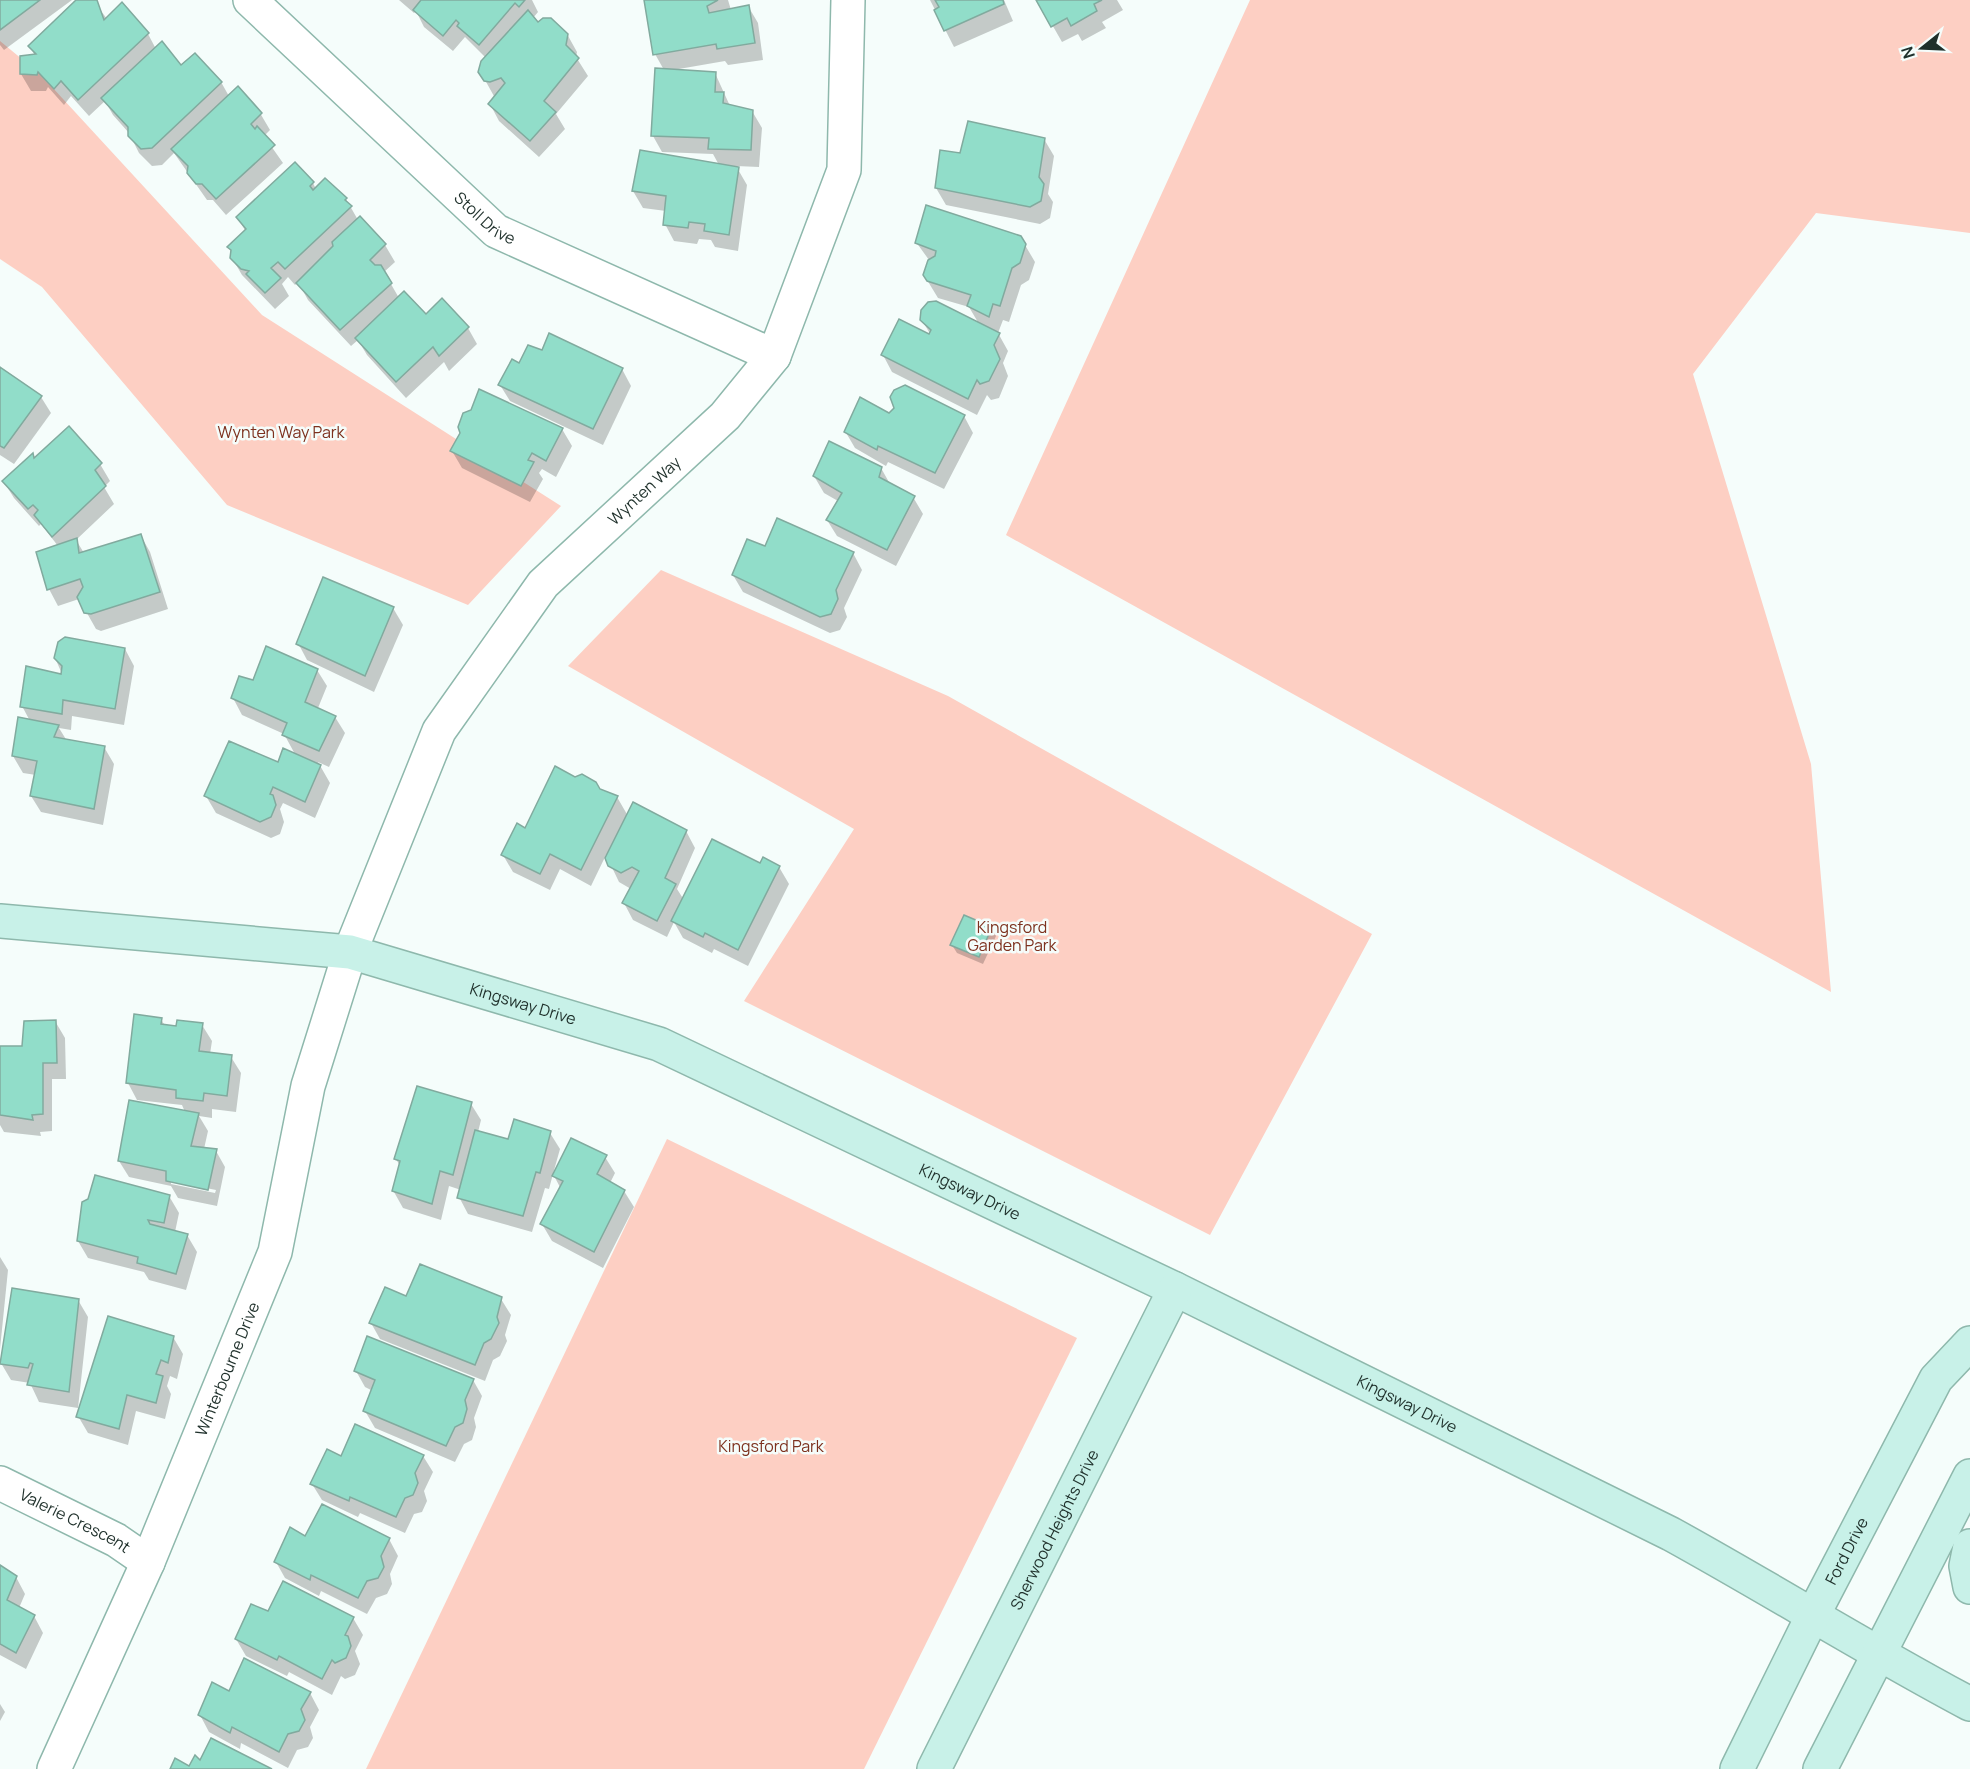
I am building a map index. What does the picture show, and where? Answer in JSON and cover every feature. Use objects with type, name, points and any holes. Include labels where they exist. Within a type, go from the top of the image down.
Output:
[{"type":"street","name":"Stoll Drive","points":[[250,0],[496,231],[774,356]]},
{"type":"street","name":"Wynten Way","points":[[350,952],[439,731],[538,591],[725,416],[774,356],[844,170],[848,0]]},
{"type":"street","name":"Kingsway Drive","points":[[0,921],[350,952],[659,1044],[1175,1288],[1671,1534],[1739,1571],[1877,1655],[1970,1704]]},
{"type":"street","name":"Winterbourne Drive","points":[[54,1769],[148,1562],[276,1252],[308,1086],[350,952]]},
{"type":"street","name":"Sherwood Heights Drive","points":[[934,1769],[1175,1288]]},
{"type":"street","name":"Ford Drive","points":[[1737,1769],[1812,1617],[1936,1379],[1970,1343]]},
{"type":"street","points":[[1820,1769],[1970,1476]]},
{"type":"street","name":"Valerie Crescent","points":[[0,1483],[116,1540],[148,1562]]},
{"type":"street","points":[[1970,1546],[1966,1566],[1970,1587]]},
{"type":"green space","points":[[1250,0],[1970,0],[1970,233],[1816,213],[1693,374],[1811,764],[1831,992],[1006,535]]},
{"type":"green space","name":"Wynten Way Park","points":[[0,41],[40,74],[262,315],[561,506],[468,605],[227,505],[42,287],[0,259]]},
{"type":"green space","name":"Kingsford Garden Park","points":[[661,570],[948,696],[1372,934],[1210,1235],[744,1001],[854,829],[568,666]]},
{"type":"green space","name":"Kingsford Park","points":[[667,1139],[1077,1338],[864,1769],[366,1769]]},
{"type":"building","points":[[0,0],[40,0],[0,30]]},
{"type":"building","points":[[76,0],[97,0],[104,20],[122,2],[149,33],[78,100],[61,81],[54,89],[38,72],[37,75],[20,74],[20,56],[36,54],[28,46]]},
{"type":"building","points":[[421,0],[525,0],[519,7],[515,3],[479,45],[457,26],[459,23],[456,20],[443,36],[413,10]]},
{"type":"building","points":[[644,0],[718,0],[707,6],[709,13],[749,5],[755,43],[717,49],[716,44],[653,55]]},
{"type":"building","points":[[935,0],[1003,0],[1004,4],[944,31],[934,10],[939,7]]},
{"type":"building","points":[[1036,0],[1102,0],[1094,4],[1097,11],[1071,26],[1067,18],[1051,27]]},
{"type":"building","points":[[528,10],[538,22],[543,18],[551,18],[568,34],[566,45],[579,58],[544,101],[556,112],[530,141],[488,104],[505,83],[501,78],[490,82],[484,81],[478,72],[481,61]]},
{"type":"building","points":[[162,41],[181,65],[195,53],[222,82],[152,148],[141,149],[128,136],[128,127],[101,98]]},
{"type":"building","points":[[655,68],[716,72],[715,92],[724,92],[723,103],[753,110],[751,150],[708,149],[709,138],[651,136]]},
{"type":"building","points":[[238,86],[262,113],[251,124],[255,129],[257,126],[275,145],[216,199],[202,184],[196,184],[187,173],[188,166],[171,149]]},
{"type":"building","points":[[968,121],[1045,138],[1039,177],[1044,184],[1041,201],[1030,207],[935,188],[940,150],[960,153]]},
{"type":"building","points":[[640,150],[739,167],[729,235],[704,231],[705,224],[689,222],[688,228],[663,225],[666,196],[632,191]]},
{"type":"building","points":[[295,162],[314,182],[310,186],[313,190],[325,178],[347,198],[345,200],[352,206],[285,269],[278,262],[271,268],[281,278],[265,293],[246,274],[249,271],[241,269],[230,258],[231,250],[227,247],[246,229],[236,217]]},
{"type":"building","points":[[926,205],[1021,236],[1026,244],[1020,263],[1012,268],[1000,306],[993,304],[989,317],[967,306],[971,295],[927,281],[923,275],[928,260],[935,256],[936,251],[915,243]]},
{"type":"building","points":[[360,216],[386,244],[370,260],[375,265],[381,265],[392,283],[340,330],[296,283],[333,246],[332,242]]},
{"type":"building","points":[[404,291],[426,314],[442,298],[469,327],[439,356],[433,347],[396,382],[355,338]]},
{"type":"building","points":[[936,301],[1000,333],[994,345],[1000,359],[989,381],[980,384],[977,380],[968,399],[881,355],[899,319],[929,334],[931,330],[920,320],[921,310],[928,302]]},
{"type":"building","points":[[549,333],[623,368],[593,429],[498,385],[512,359],[519,363],[528,345],[542,350]]},
{"type":"building","points":[[0,367],[42,396],[4,448],[0,446]]},
{"type":"building","points":[[905,385],[965,415],[935,473],[878,446],[877,450],[844,432],[860,397],[889,413],[894,408],[890,397],[894,390]]},
{"type":"building","points":[[479,389],[563,428],[546,461],[532,453],[528,460],[534,462],[521,486],[450,451],[460,433],[458,427],[463,413],[471,410]]},
{"type":"building","points":[[69,426],[102,463],[95,470],[106,486],[52,537],[34,515],[38,510],[33,505],[28,509],[2,481],[33,453],[34,458]]},
{"type":"building","points":[[829,441],[882,467],[879,477],[915,496],[887,550],[826,520],[842,493],[813,476]]},
{"type":"building","points":[[777,518],[854,552],[836,590],[838,599],[831,614],[820,617],[732,575],[747,539],[765,546]]},
{"type":"building","points":[[141,534],[160,592],[91,614],[84,613],[77,597],[83,587],[80,579],[47,590],[36,552],[77,538],[79,553]]},
{"type":"building","points":[[323,577],[394,607],[365,676],[296,644]]},
{"type":"building","points":[[65,637],[125,648],[115,709],[63,700],[62,714],[20,707],[26,666],[61,674],[62,666],[54,658],[58,642]]},
{"type":"building","points":[[266,646],[318,669],[305,702],[336,716],[319,751],[282,735],[287,723],[231,698],[239,676],[253,680]]},
{"type":"building","points":[[18,717],[59,725],[54,737],[105,746],[94,809],[30,796],[37,761],[12,756]]},
{"type":"building","points":[[229,741],[278,762],[283,748],[321,765],[305,802],[273,787],[270,794],[273,795],[276,805],[271,817],[260,822],[204,796]]},
{"type":"building","points":[[555,766],[575,777],[582,774],[596,782],[600,789],[618,796],[581,870],[550,854],[540,874],[501,855],[517,823],[525,828]]},
{"type":"building","points":[[633,802],[687,830],[665,878],[676,884],[657,921],[622,903],[639,871],[632,867],[621,873],[608,866],[605,858]]},
{"type":"building","points":[[712,839],[760,863],[763,857],[780,866],[738,950],[705,933],[703,937],[671,921]]},
{"type":"building","points":[[964,915],[992,927],[979,957],[950,945]]},
{"type":"building","points":[[134,1014],[162,1018],[161,1024],[176,1026],[177,1020],[203,1023],[199,1051],[232,1055],[227,1096],[204,1093],[203,1101],[176,1098],[176,1090],[126,1083]]},
{"type":"building","points":[[56,1020],[57,1063],[43,1063],[43,1114],[32,1115],[33,1120],[0,1115],[0,1046],[22,1046],[24,1021]]},
{"type":"building","points":[[417,1086],[472,1102],[453,1175],[440,1171],[432,1204],[392,1191],[400,1161],[394,1159]]},
{"type":"building","points":[[129,1100],[199,1113],[191,1146],[217,1149],[208,1190],[166,1181],[166,1171],[118,1161]]},
{"type":"building","points":[[514,1119],[551,1131],[540,1173],[536,1172],[523,1216],[457,1198],[475,1130],[508,1139]]},
{"type":"building","points":[[571,1138],[607,1155],[597,1174],[625,1190],[594,1252],[540,1224],[563,1181],[552,1176]]},
{"type":"building","points":[[95,1175],[170,1195],[164,1223],[148,1220],[150,1224],[188,1234],[176,1274],[137,1263],[138,1257],[77,1241],[82,1202],[88,1199]]},
{"type":"building","points":[[420,1264],[502,1297],[497,1317],[499,1323],[491,1339],[484,1343],[475,1365],[369,1323],[385,1287],[406,1296]]},
{"type":"building","points":[[12,1288],[79,1299],[69,1392],[27,1385],[33,1364],[30,1363],[28,1368],[0,1364]]},
{"type":"building","points":[[108,1316],[174,1336],[168,1363],[161,1360],[156,1374],[163,1376],[156,1403],[127,1395],[119,1429],[76,1417]]},
{"type":"building","points":[[367,1336],[474,1379],[465,1400],[467,1409],[463,1423],[455,1427],[446,1446],[363,1411],[375,1380],[354,1371]]},
{"type":"building","points":[[355,1424],[424,1455],[415,1473],[418,1483],[413,1495],[405,1498],[396,1517],[350,1497],[349,1501],[310,1484],[327,1449],[341,1456]]},
{"type":"building","points":[[322,1504],[390,1538],[381,1556],[384,1567],[378,1578],[367,1581],[358,1598],[311,1575],[310,1580],[274,1562],[290,1527],[305,1536]]},
{"type":"building","points":[[0,1565],[17,1576],[7,1600],[35,1615],[16,1653],[0,1644]]},
{"type":"building","points":[[283,1581],[354,1617],[345,1635],[348,1636],[351,1646],[346,1658],[335,1663],[332,1660],[322,1679],[279,1656],[277,1660],[235,1639],[251,1604],[268,1611]]},
{"type":"building","points":[[244,1658],[311,1692],[301,1709],[305,1720],[299,1731],[288,1734],[279,1752],[232,1727],[230,1733],[198,1715],[212,1682],[229,1691]]},
{"type":"building","points":[[211,1738],[272,1769],[170,1769],[175,1758],[189,1766],[195,1755],[200,1760]]}]
